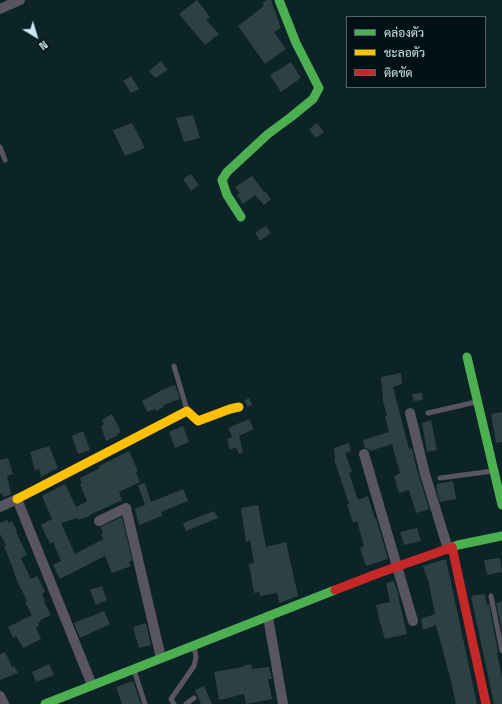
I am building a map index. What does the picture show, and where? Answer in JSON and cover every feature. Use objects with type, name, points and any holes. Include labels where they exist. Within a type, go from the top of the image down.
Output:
[{"type":"street","points":[[0,9],[20,0]]},
{"type":"street","points":[[241,217],[229,201],[222,180],[227,172],[268,134],[314,99],[319,88],[296,43],[279,0]]},
{"type":"street","points":[[466,356],[502,506]]},
{"type":"street","points":[[0,507],[187,411],[198,421],[239,407]]},
{"type":"street","points":[[410,413],[425,474],[450,548],[486,704]]},
{"type":"street","points":[[364,454],[413,621]]},
{"type":"street","points":[[17,499],[92,685]]},
{"type":"street","points":[[99,521],[126,508],[161,658]]},
{"type":"street","points":[[45,704],[398,566],[450,548],[502,536]]},
{"type":"street","points":[[268,617],[283,704]]},
{"type":"street","points":[[0,696],[4,704]]},
{"type":"lane","points":[[0,147],[5,160]]},
{"type":"lane","points":[[174,366],[187,411]]},
{"type":"lane","points":[[428,414],[477,401]]},
{"type":"lane","points":[[440,478],[494,471]]},
{"type":"lane","points":[[490,596],[502,651]]},
{"type":"lane","points":[[174,704],[171,699],[194,666],[196,657],[194,646]]},
{"type":"lane","points":[[134,669],[145,704]]},
{"type":"lane","points":[[186,704],[194,698]]},
{"type":"building","points":[[197,0],[210,17],[206,20],[219,34],[205,45],[179,14]]},
{"type":"building","points":[[267,0],[271,0],[281,28],[274,32],[286,49],[265,64],[238,26],[264,6],[262,3]]},
{"type":"building","points":[[161,61],[168,70],[155,78],[149,71]]},
{"type":"building","points":[[291,62],[301,78],[281,92],[270,75]]},
{"type":"building","points":[[131,76],[139,89],[131,93],[123,81]]},
{"type":"building","points":[[193,115],[200,138],[184,142],[176,118]]},
{"type":"building","points":[[132,123],[145,148],[125,156],[113,130]]},
{"type":"building","points":[[317,123],[324,132],[316,138],[309,129]]},
{"type":"building","points":[[191,174],[199,185],[191,191],[183,179]]},
{"type":"building","points":[[252,176],[271,199],[264,205],[255,195],[243,204],[237,195],[240,193],[235,187]]},
{"type":"building","points":[[266,226],[271,233],[260,241],[255,233]]},
{"type":"building","points":[[401,373],[402,384],[393,387],[409,449],[412,448],[429,509],[416,513],[409,490],[399,493],[394,476],[400,473],[392,444],[370,451],[365,448],[363,440],[389,432],[385,416],[387,416],[383,401],[381,377]]},
{"type":"building","points":[[175,385],[180,399],[163,405],[164,407],[156,411],[155,409],[147,412],[142,401]]},
{"type":"building","points":[[422,393],[423,400],[414,401],[412,394]]},
{"type":"building","points":[[249,398],[252,405],[247,407],[244,401]]},
{"type":"building","points":[[502,412],[502,442],[496,443],[491,414]]},
{"type":"building","points":[[112,414],[121,432],[106,441],[101,426],[104,424],[102,420]]},
{"type":"building","points":[[249,419],[254,429],[239,436],[243,452],[239,454],[236,447],[230,450],[227,439],[232,437],[228,428]]},
{"type":"building","points":[[431,420],[437,450],[427,452],[422,423]]},
{"type":"building","points":[[183,426],[189,442],[175,448],[169,432]]},
{"type":"building","points":[[83,431],[90,450],[78,454],[72,436]]},
{"type":"building","points":[[349,443],[351,451],[345,453],[352,472],[349,473],[358,500],[368,496],[388,559],[366,566],[360,548],[364,546],[357,521],[353,523],[347,504],[349,504],[334,459],[334,448]]},
{"type":"building","points":[[49,446],[58,468],[41,477],[39,469],[35,470],[30,452]]},
{"type":"building","points":[[129,451],[138,471],[136,472],[140,482],[119,492],[122,500],[90,516],[61,523],[75,554],[103,539],[101,534],[103,533],[100,527],[122,517],[132,560],[129,562],[131,566],[112,573],[105,556],[60,579],[53,565],[61,561],[53,542],[50,544],[41,525],[52,519],[42,496],[65,484],[76,507],[87,501],[80,484],[82,483],[80,478],[100,468],[99,466]]},
{"type":"building","points":[[8,458],[13,474],[7,476],[11,493],[10,495],[3,497],[2,493],[0,494],[0,460]]},
{"type":"building","points":[[453,481],[456,499],[440,502],[436,487],[437,484]]},
{"type":"building","points":[[145,483],[151,502],[183,489],[188,501],[161,512],[162,516],[139,525],[135,509],[145,505],[138,485]]},
{"type":"building","points":[[258,505],[266,547],[286,542],[298,596],[279,603],[277,593],[260,596],[259,592],[254,593],[249,564],[254,563],[250,540],[246,542],[241,508]]},
{"type":"building","points":[[214,511],[218,518],[186,531],[183,523]]},
{"type":"building","points":[[7,520],[9,523],[12,521],[17,531],[16,532],[27,555],[21,558],[31,579],[37,576],[45,592],[42,594],[45,601],[44,602],[51,615],[40,620],[41,621],[38,623],[39,626],[36,628],[41,639],[23,648],[16,636],[13,638],[8,627],[32,615],[25,602],[27,601],[17,581],[4,546],[6,545],[0,534],[0,523]]},
{"type":"building","points":[[417,528],[421,541],[404,545],[400,532]]},
{"type":"building","points":[[500,558],[502,572],[487,575],[484,560]]},
{"type":"building","points":[[446,559],[477,704],[456,704],[436,625],[423,630],[421,619],[435,614],[428,579],[423,566]]},
{"type":"building","points":[[394,581],[399,596],[407,634],[385,639],[376,605],[390,602],[386,583]]},
{"type":"building","points":[[102,586],[107,600],[96,605],[90,590]]},
{"type":"building","points":[[485,594],[487,605],[489,604],[498,652],[502,678],[502,704],[494,704],[471,596]]},
{"type":"building","points":[[502,601],[502,631],[496,603]]},
{"type":"building","points":[[104,611],[110,624],[80,638],[74,623]]},
{"type":"building","points":[[146,623],[151,645],[139,648],[133,627]]},
{"type":"building","points":[[5,652],[12,667],[14,666],[18,673],[0,680],[0,654]]},
{"type":"building","points":[[49,664],[54,675],[36,682],[32,672]]},
{"type":"building","points":[[251,664],[252,669],[269,667],[272,679],[268,679],[272,699],[246,704],[244,694],[219,700],[214,672],[243,667]]},
{"type":"building","points":[[133,681],[141,704],[122,704],[116,687]]},
{"type":"building","points":[[204,686],[212,704],[201,704],[195,690]]},
{"type":"traffic: fast","points":[[241,217],[227,195],[222,180],[227,172],[268,134],[313,99],[319,88],[296,43],[279,0]]},
{"type":"traffic: fast","points":[[467,357],[502,505]]},
{"type":"traffic: fast","points":[[450,548],[502,536]]},
{"type":"traffic: fast","points":[[45,704],[335,590]]},
{"type":"traffic: slow","points":[[17,499],[187,411],[198,421],[239,407]]},
{"type":"traffic: jam","points":[[452,547],[486,704]]},
{"type":"traffic: jam","points":[[335,590],[450,548]]}]
